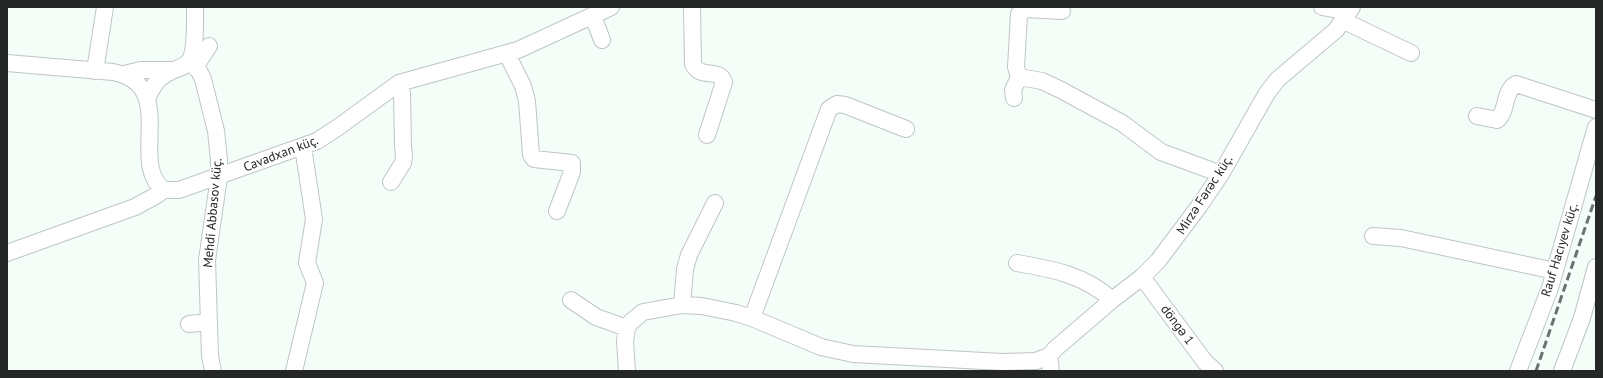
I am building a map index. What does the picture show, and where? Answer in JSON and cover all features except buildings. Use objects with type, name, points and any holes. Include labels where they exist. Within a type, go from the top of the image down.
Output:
[{"type":"street","points":[[95,71],[105,7]]},
{"type":"street","points":[[192,64],[195,7]]},
{"type":"street","name":"Cavadxan küç.","points":[[7,253],[135,208],[164,190],[180,190],[303,147],[327,135],[399,83],[507,54],[611,7]]},
{"type":"street","points":[[692,7],[693,64],[699,72],[719,75],[724,82],[707,135]]},
{"type":"street","points":[[1322,7],[1348,13],[1411,53]]},
{"type":"street","points":[[1014,98],[1013,90],[1019,77],[1016,67],[1019,14],[1025,9],[1062,11]]},
{"type":"street","name":"Mirzə Fərəc küç.","points":[[1050,363],[1112,300],[1142,277],[1158,261],[1184,228],[1221,174],[1267,93],[1278,79],[1336,30],[1348,13]]},
{"type":"street","points":[[593,16],[602,40]]},
{"type":"street","points":[[147,99],[155,82],[174,70],[192,64],[209,46]]},
{"type":"street","points":[[507,54],[523,86],[527,101],[531,155],[534,159],[572,163],[572,172],[558,211]]},
{"type":"street","points":[[7,63],[124,74],[141,70],[174,70]]},
{"type":"street","name":"Mehdi Abbasov küç.","points":[[192,64],[203,79],[216,131],[219,177],[207,260],[210,356],[213,371]]},
{"type":"street","points":[[124,74],[139,85],[147,99],[152,174],[154,180],[164,190]]},
{"type":"street","points":[[1019,77],[1042,81],[1061,90],[1122,123],[1161,152],[1221,174]]},
{"type":"street","points":[[391,182],[403,162],[404,156],[402,93],[399,83]]},
{"type":"street","points":[[1477,116],[1497,120],[1501,117],[1511,86],[1516,84],[1596,110]]},
{"type":"street","points":[[752,318],[830,109],[837,104],[844,105],[906,129]]},
{"type":"street","name":"Rauf Hacıyev küç.","points":[[1518,371],[1555,271],[1596,127]]},
{"type":"street","points":[[294,371],[314,283],[307,263],[314,219],[303,147]]},
{"type":"street","points":[[682,305],[685,269],[689,255],[716,203]]},
{"type":"street","points":[[1373,236],[1401,238],[1555,271]]},
{"type":"street","points":[[1017,263],[1057,270],[1078,278],[1096,286],[1112,300]]},
{"type":"street","points":[[1562,371],[1576,335],[1596,268]]},
{"type":"street","name":"döngə 1","points":[[1142,277],[1205,362],[1215,371]]},
{"type":"street","points":[[571,300],[596,317],[627,328]]},
{"type":"street","points":[[627,371],[625,356],[627,328],[636,317],[643,312],[682,305],[702,306],[752,318],[821,347],[853,354],[1003,362],[1036,361],[1050,363]]},
{"type":"street","points":[[189,324],[209,322]]},
{"type":"railway","points":[[1536,371],[1596,196]]}]
